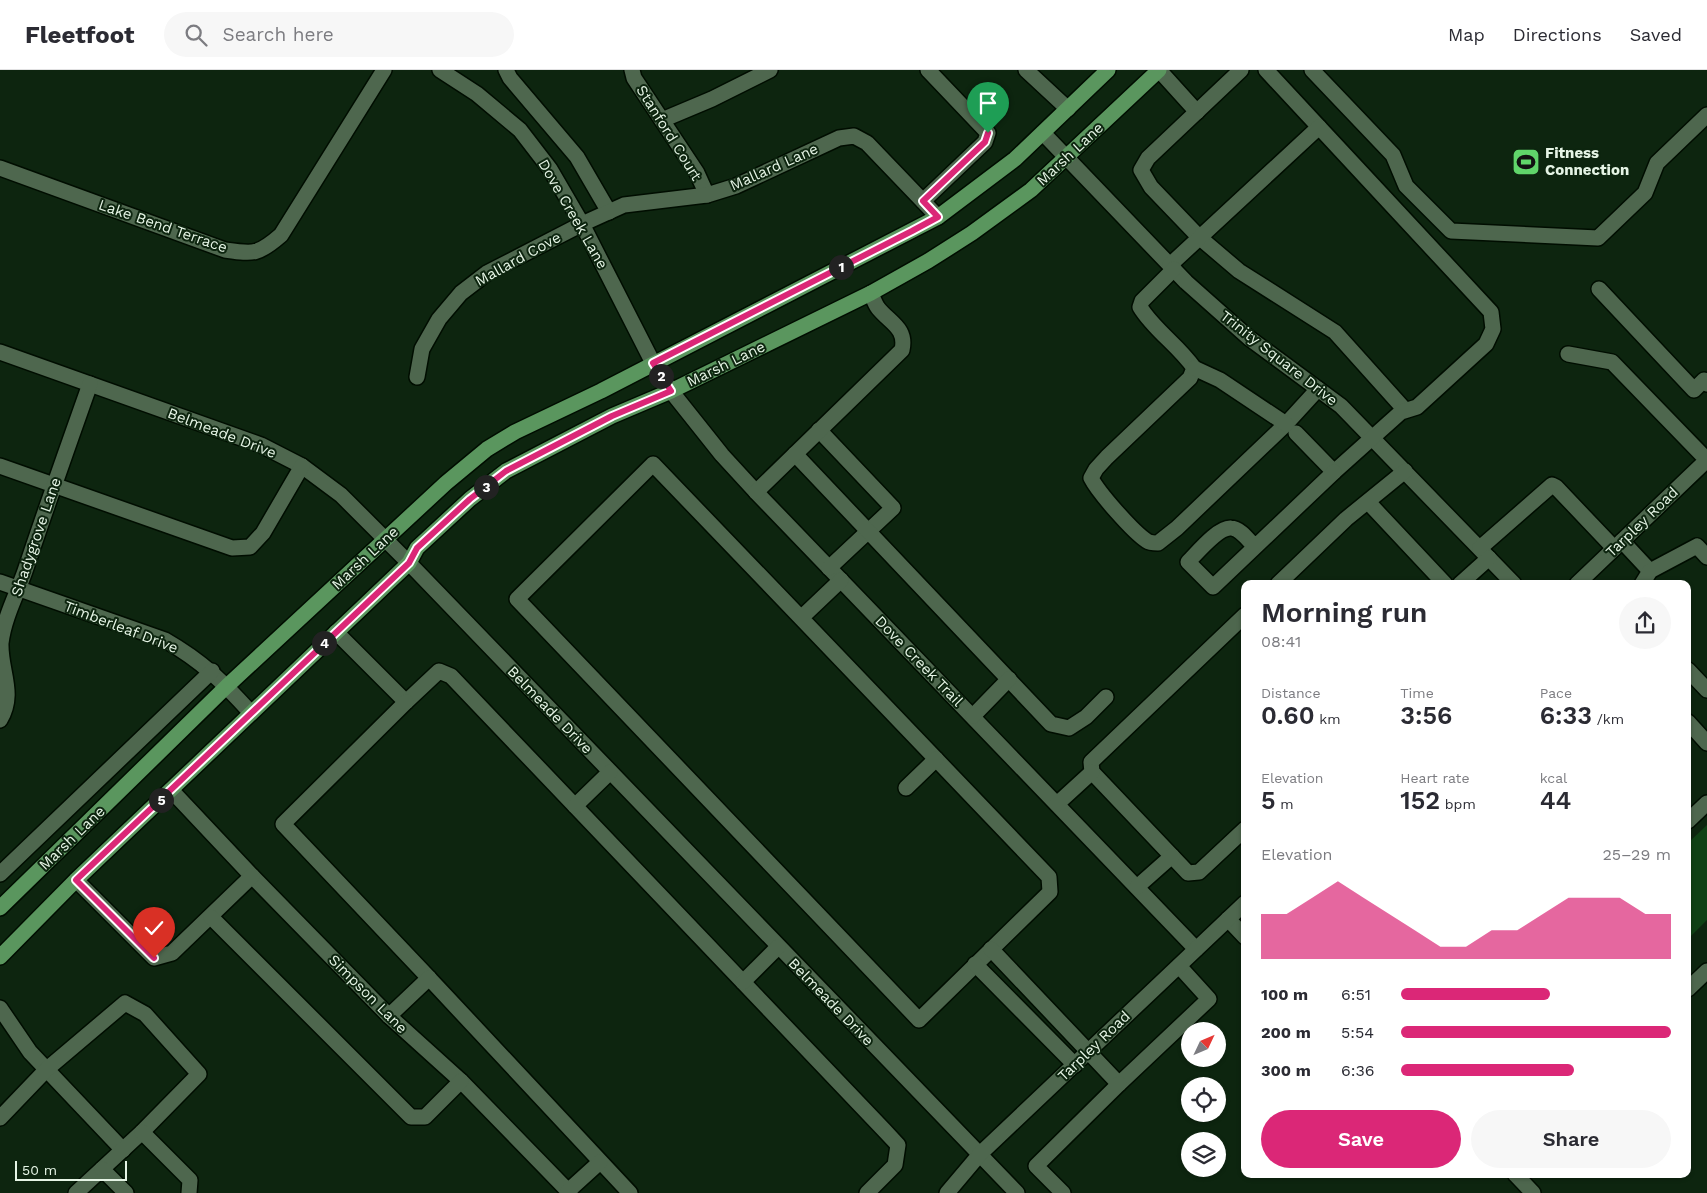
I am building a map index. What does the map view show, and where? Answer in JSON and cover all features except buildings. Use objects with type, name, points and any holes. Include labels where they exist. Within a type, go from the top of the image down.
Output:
[{"type":"main road","name":"Marsh Lane","points":[[0,908],[226,686],[446,483],[487,449],[515,432],[601,391],[938,217],[1015,159],[1108,70]]},
{"type":"main road","name":"Marsh Lane","points":[[0,957],[76,880],[409,563],[417,548],[470,499],[506,471],[612,416],[671,391],[871,293],[928,262],[1031,190],[1159,70]]},
{"type":"street","name":"Lake Bend Terrace","points":[[0,168],[225,250],[252,254],[267,248],[280,235],[384,70]]},
{"type":"street","name":"Dove Creek Lane","points":[[440,70],[478,94],[520,130],[550,170],[582,224],[653,363]]},
{"type":"street","points":[[506,70],[510,78],[577,157],[609,212]]},
{"type":"street","name":"Stanford Court","points":[[632,70],[634,78],[697,173],[707,195]]},
{"type":"street","points":[[662,120],[712,99],[770,70]]},
{"type":"street","points":[[923,201],[985,142],[988,133],[928,70]]},
{"type":"street","points":[[1026,70],[1068,109]]},
{"type":"street","points":[[1159,70],[1197,112]]},
{"type":"street","points":[[1241,70],[1148,158],[1141,170],[1151,187],[1199,237],[1239,271],[1335,332],[1405,410]]},
{"type":"street","points":[[1256,547],[1372,436],[1401,412],[1417,407],[1486,344],[1492,329],[1491,312],[1266,70]]},
{"type":"street","points":[[1312,70],[1393,155],[1406,186],[1451,231],[1598,238],[1645,193],[1657,163],[1707,115]]},
{"type":"street","points":[[1319,127],[1199,237],[1142,301],[1140,307],[1147,319],[1185,354],[1194,368],[1220,380],[1291,429],[1334,472]]},
{"type":"street","name":"Trinity Square Drive","points":[[1044,133],[1172,267],[1249,338],[1341,406],[1510,580]]},
{"type":"street","name":"Mallard Lane","points":[[582,224],[624,205],[707,195],[736,186],[839,138],[854,136],[867,143],[938,217]]},
{"type":"street","name":"Mallard Cove","points":[[417,377],[422,349],[439,319],[461,293],[487,272],[582,224]]},
{"type":"street","points":[[1599,289],[1694,390],[1704,380],[1707,384]]},
{"type":"street","points":[[756,492],[902,350],[904,341],[901,332],[877,307],[871,293]]},
{"type":"street","name":"Belmeade Drive","points":[[0,352],[261,445],[302,466],[341,495],[409,563],[1017,1193]]},
{"type":"street","points":[[1568,354],[1612,362],[1707,460]]},
{"type":"street","name":"Dove Creek Trail","points":[[653,363],[671,391],[722,455],[756,492],[1196,949]]},
{"type":"street","points":[[1194,368],[1190,378],[1107,457],[1091,478],[1095,486],[1147,541],[1158,543],[1291,429],[1318,389]]},
{"type":"street","name":"Shadygrove Lane","points":[[0,720],[7,701],[7,684],[1,662],[1,644],[5,625],[90,384]]},
{"type":"street","points":[[819,430],[893,508],[829,568]]},
{"type":"street","points":[[795,454],[1051,724],[1069,728],[1086,717],[1106,697]]},
{"type":"street","name":"Tarpley Road","points":[[1581,580],[1707,460]]},
{"type":"street","points":[[653,464],[801,618],[1050,877],[1050,892],[919,1020],[517,599],[653,464]]},
{"type":"street","points":[[0,466],[232,548],[250,547],[263,533],[302,466]]},
{"type":"street","points":[[1282,580],[1346,518],[1405,471]]},
{"type":"street","points":[[1463,580],[1484,553],[1552,485],[1618,545],[1646,577],[1697,546],[1707,557]]},
{"type":"street","points":[[1368,502],[1441,580]]},
{"type":"street","points":[[801,618],[841,580]]},
{"type":"street","name":"Timberleaf Drive","points":[[0,582],[165,640],[190,654],[212,671],[251,713]]},
{"type":"street","points":[[1241,619],[1091,762],[1092,772],[1188,873],[1199,872],[1241,833]]},
{"type":"street","points":[[336,632],[406,702]]},
{"type":"street","points":[[0,874],[212,671]]},
{"type":"street","points":[[630,1193],[282,824],[439,671],[451,676],[898,1145],[895,1165],[867,1193]]},
{"type":"street","points":[[1691,673],[1707,690]]},
{"type":"street","points":[[972,716],[1009,680]]},
{"type":"street","points":[[1691,725],[1707,743]]},
{"type":"street","points":[[906,788],[936,759]]},
{"type":"street","points":[[575,806],[610,772]]},
{"type":"street","points":[[1057,804],[1092,772]]},
{"type":"street","name":"Simpson Lane","points":[[171,790],[389,1016],[461,1081],[569,1192]]},
{"type":"street","points":[[1691,818],[1707,803]]},
{"type":"street","points":[[1137,888],[1172,856]]},
{"type":"street","points":[[76,880],[154,958],[172,954],[252,876]]},
{"type":"street","name":"Tarpley Road","points":[[947,1193],[980,1154],[1241,907]]},
{"type":"street","points":[[211,917],[411,1117],[425,1117],[461,1081]]},
{"type":"street","points":[[1228,919],[1241,933]]},
{"type":"street","points":[[743,982],[778,947]]},
{"type":"street","points":[[991,949],[1118,1084]]},
{"type":"street","points":[[975,964],[1074,1065]]},
{"type":"street","points":[[1063,1193],[1036,1166],[1118,1084],[1209,999],[1179,966]]},
{"type":"street","points":[[1691,986],[1707,970]]},
{"type":"street","points":[[389,1016],[429,978]]},
{"type":"street","points":[[0,1118],[47,1069],[125,1003],[145,1014],[199,1074],[142,1132],[76,1193]]},
{"type":"street","points":[[0,1008],[30,1052],[123,1150]]},
{"type":"street","points":[[142,1132],[190,1180],[189,1193]]},
{"type":"street","points":[[569,1192],[600,1162]]},
{"type":"street","points":[[102,1169],[126,1193]]},
{"type":"street","points":[[1519,1178],[1533,1193]]},
{"type":"green space","points":[[1707,825],[1707,920],[1691,936],[1691,840]]},
{"type":"place","name":"Fitness Connection","points":[[1526,162]]},
{"type":"route","points":[[154,958],[76,880],[409,563],[417,548],[470,499],[506,471],[533,456],[612,416],[671,391],[653,363],[938,217],[923,201],[985,142],[988,133]]}]
